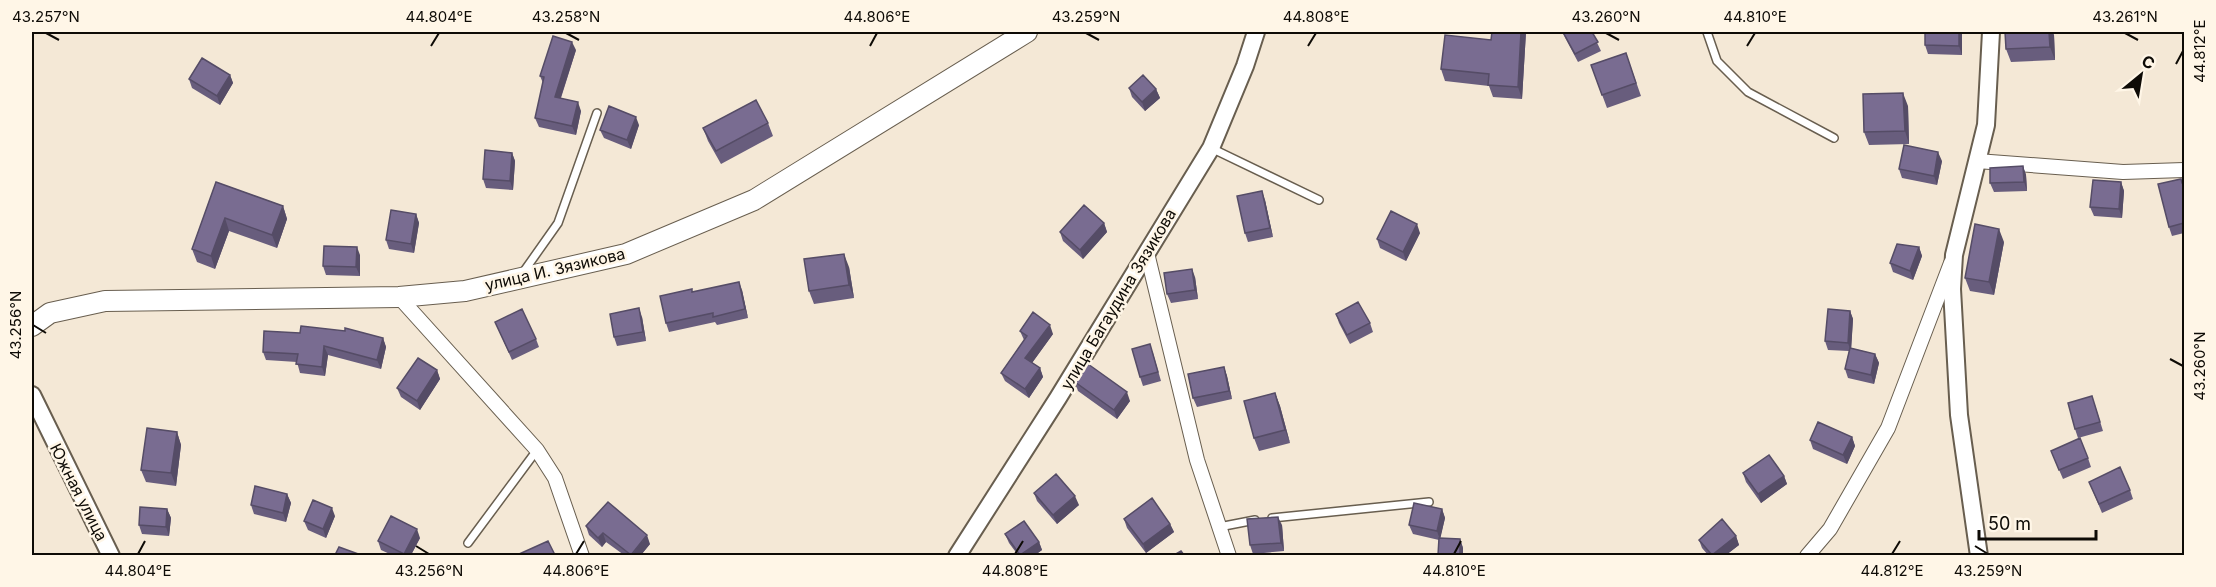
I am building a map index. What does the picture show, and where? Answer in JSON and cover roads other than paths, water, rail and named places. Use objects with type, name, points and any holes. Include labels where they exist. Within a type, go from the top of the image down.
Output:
[{"type":"main road","name":"улица И. Зязикова","points":[[32,326],[50,313],[105,301],[399,297],[465,291],[626,254],[754,200],[1027,32]]},
{"type":"street","name":"улица Багаудина Зязикова","points":[[957,555],[1058,398],[1211,148],[1245,66],[1256,32]]},
{"type":"street","points":[[1807,555],[1830,529],[1888,428],[1954,255],[1986,126],[1991,32]]},
{"type":"street","points":[[1977,161],[2122,172],[2184,170]]},
{"type":"street","points":[[1147,253],[1197,460],[1229,555]]},
{"type":"street","points":[[1954,255],[1952,289],[1959,415],[1979,555]]},
{"type":"street","points":[[399,297],[537,450],[555,478],[582,555]]},
{"type":"street","name":"Южная улица","points":[[32,395],[111,555]]},
{"type":"lane","points":[[1707,32],[1717,61],[1748,92],[1834,138]]},
{"type":"lane","points":[[519,278],[558,223],[597,113]]},
{"type":"lane","points":[[1211,148],[1319,200]]},
{"type":"lane","points":[[468,543],[537,450]]},
{"type":"lane","points":[[1219,527],[1259,519],[1429,502]]}]
